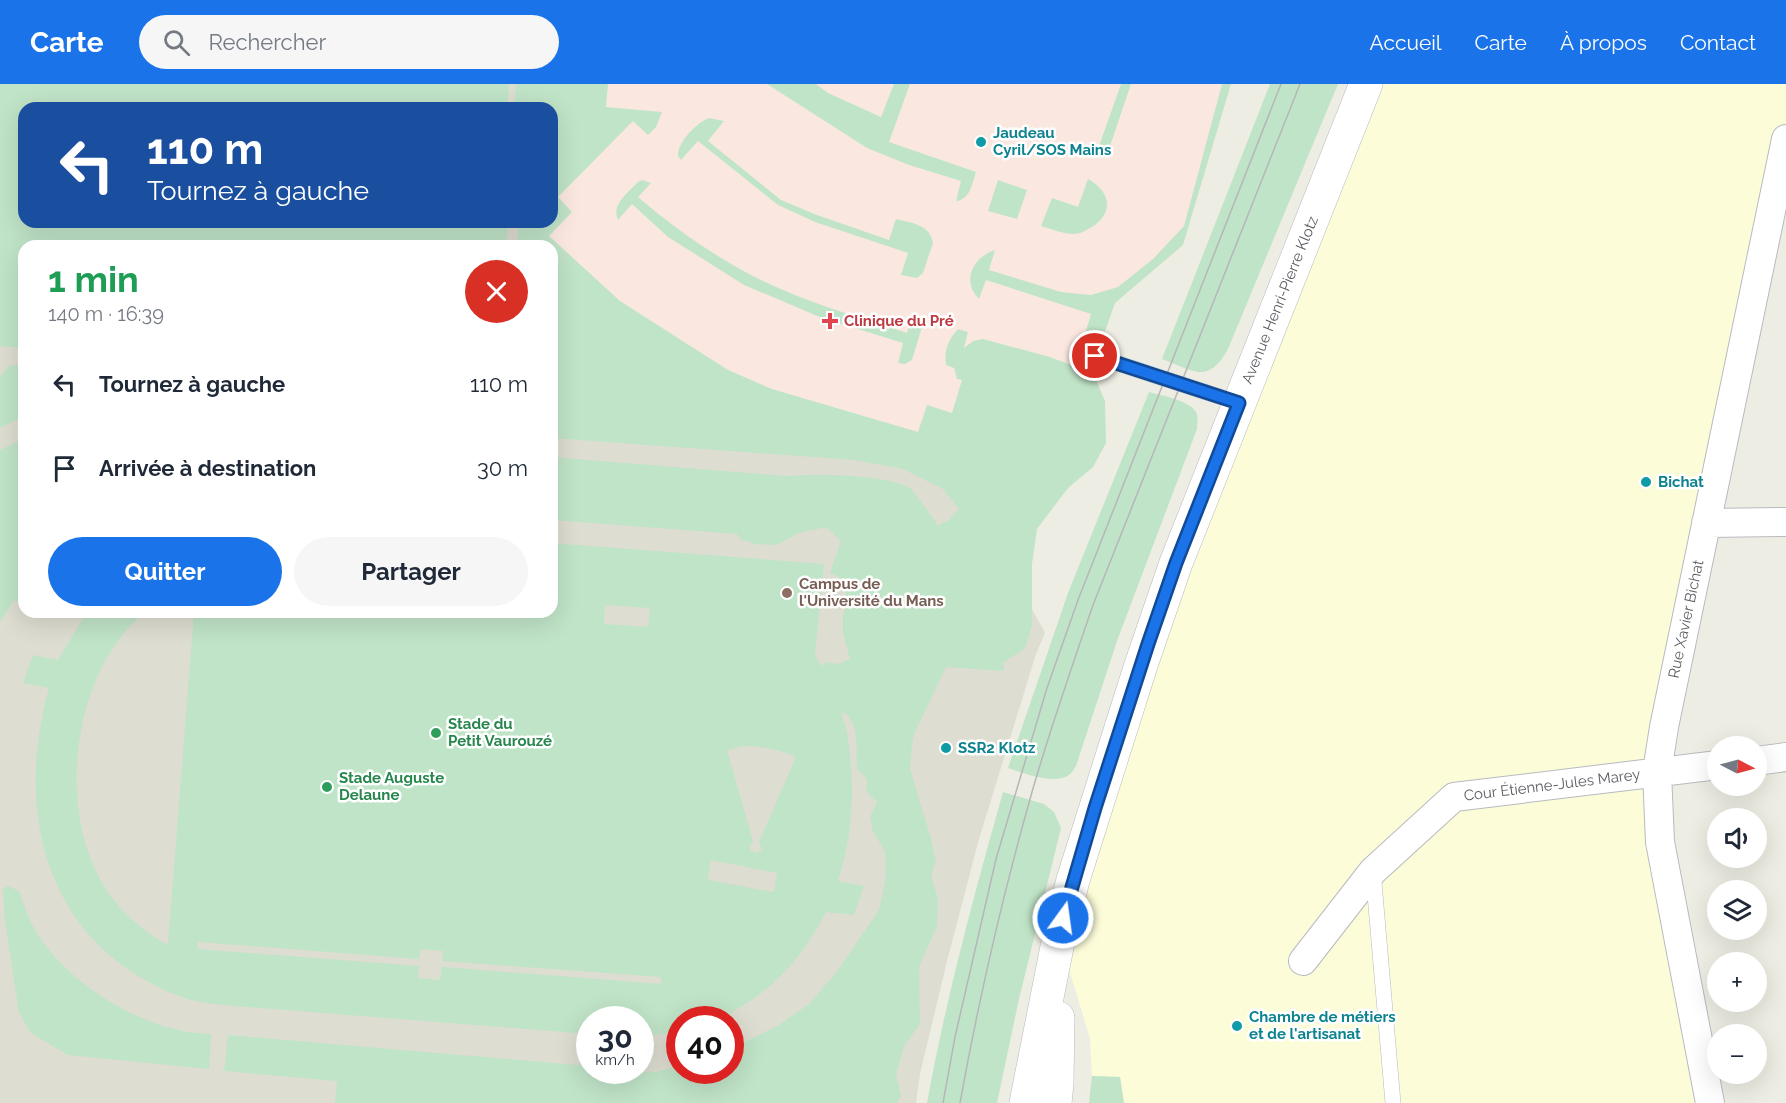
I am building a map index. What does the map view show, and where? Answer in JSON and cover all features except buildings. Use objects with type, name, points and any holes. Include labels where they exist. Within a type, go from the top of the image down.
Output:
[{"type":"street","name":"Avenue Henri-Pierre Klotz","points":[[1026,1103],[1059,937],[1073,880],[1149,642],[1176,563],[1366,84]]},
{"type":"street","name":"Rue Xavier Bichat","points":[[1710,1103],[1660,842],[1658,772],[1664,727],[1786,139]]},
{"type":"street","points":[[1706,523],[1786,522]]},
{"type":"street","points":[[1767,759],[1786,757]]},
{"type":"street","name":"Cour Étienne-Jules Marey","points":[[1303,961],[1373,871],[1454,797],[1707,766]]},
{"type":"street","points":[[1055,1103],[1058,1083],[1059,937]]},
{"type":"lane","points":[[1095,356],[1239,403]]},
{"type":"lane","points":[[1373,871],[1393,1103]]},
{"type":"shaded area","name":"Campus de l'Université du Mans","points":[[0,84],[557,84],[553,102],[18,102],[18,228],[546,228],[544,240],[18,240],[18,618],[558,618],[558,405],[879,447],[951,479],[1013,574],[1045,633],[1036,654],[979,839],[920,1074],[916,1103],[0,1103]]},
{"type":"shaded area","points":[[0,84],[509,84],[508,102],[18,102],[18,228],[507,228],[506,240],[18,240],[18,348],[0,346]]},
{"type":"shaded area","name":"Campus de l'Université du Mans","points":[[516,84],[608,84],[606,107],[662,112],[656,127],[648,135],[633,121],[558,197],[558,102],[514,102]]},
{"type":"shaded area","name":"Clinique du Pré","points":[[557,84],[1231,84],[1183,245],[1115,303],[1013,574],[951,479],[879,447],[558,405],[558,240],[546,240],[550,228],[558,228],[558,102],[556,102]]},
{"type":"shaded area","points":[[767,84],[816,84],[828,93],[881,117],[894,84],[910,84],[889,142],[976,172],[970,191],[964,198],[956,201],[961,181],[909,165],[867,148]]},
{"type":"shaded area","points":[[1121,84],[1131,84],[1109,149],[1099,146]]},
{"type":"shaded area","points":[[1222,84],[1231,84],[1183,245],[1115,303],[1102,340],[1085,334],[1091,314],[986,280],[979,299],[971,285],[972,270],[981,258],[995,250],[989,270],[1061,292],[1091,295],[1118,287],[1153,259],[1184,226]]},
{"type":"shaded area","points":[[1270,84],[1338,84],[1228,349],[1214,367],[1207,371],[1192,371],[1162,359]]},
{"type":"shaded area","points":[[1366,84],[1786,84],[1786,139],[1657,772],[1710,1103],[1124,1103],[1120,1077],[1092,1076],[1090,1038],[1059,937]]},
{"type":"shaded area","points":[[709,118],[724,121],[708,141],[781,200],[889,240],[896,219],[924,228],[933,243],[923,273],[917,278],[901,275],[908,253],[815,222],[778,205],[698,141],[681,160],[678,156],[684,139],[699,124]]},
{"type":"shaded area","points":[[1088,179],[1101,189],[1107,202],[1107,208],[1099,221],[1077,234],[1041,226],[1052,198],[1078,207]]},
{"type":"shaded area","points":[[642,180],[651,183],[638,197],[651,208],[707,249],[770,284],[828,307],[907,333],[913,313],[917,315],[922,327],[912,360],[905,364],[898,363],[903,343],[822,318],[744,285],[668,237],[632,204],[618,220],[616,214],[619,204],[625,195]]},
{"type":"shaded area","points":[[998,180],[1027,190],[1017,219],[988,211]]},
{"type":"shaded area","name":"Campus de l'Université du Mans","points":[[558,197],[572,212],[558,227]]},
{"type":"shaded area","name":"Campus de l'Université du Mans","points":[[518,228],[557,228],[549,236],[553,240],[518,240]]},
{"type":"shaded area","name":"Campus de l'Université du Mans","points":[[558,244],[620,301],[728,370],[772,389],[918,432],[927,405],[952,413],[962,380],[957,379],[954,368],[946,365],[946,350],[949,341],[958,329],[968,332],[964,348],[973,341],[983,339],[1050,357],[1089,372],[1088,375],[1096,380],[1105,401],[1106,443],[1093,467],[1068,488],[1037,529],[1032,564],[1032,625],[1025,648],[1003,663],[1004,671],[946,667],[914,734],[910,769],[936,861],[931,876],[938,899],[937,926],[919,967],[920,1024],[904,1046],[896,1075],[901,1096],[897,1103],[335,1103],[337,1081],[224,1071],[228,1035],[576,1065],[576,1084],[654,1084],[654,1072],[666,1069],[666,1084],[744,1084],[744,1042],[779,1025],[809,1004],[836,973],[879,910],[886,878],[885,851],[873,832],[870,817],[877,802],[866,791],[867,779],[857,769],[855,729],[848,716],[841,710],[847,732],[852,807],[847,844],[838,881],[864,886],[854,915],[826,912],[809,942],[789,967],[766,990],[743,1006],[666,1006],[666,1033],[654,1035],[654,1006],[576,1006],[576,1033],[222,1005],[192,1000],[136,975],[100,946],[72,911],[52,872],[40,829],[36,784],[39,736],[49,688],[23,683],[33,655],[58,660],[83,618],[139,618],[120,638],[101,669],[87,704],[79,742],[77,780],[80,818],[89,854],[104,886],[132,920],[168,945],[194,618],[558,618],[558,543],[824,564],[815,655],[822,667],[825,662],[839,664],[850,659],[843,632],[843,616],[848,599],[839,577],[830,573],[841,541],[826,527],[798,533],[777,545],[756,544],[740,539],[737,534],[558,520],[558,457],[786,476],[832,475],[885,480],[910,488],[938,525],[949,520],[959,509],[943,489],[903,469],[855,460],[558,438]],"holes":[[[605,605],[650,608],[648,627],[604,624]],[[743,746],[776,750],[796,757],[759,842],[762,849],[758,853],[750,850],[753,841],[727,750]],[[711,860],[777,873],[774,892],[708,880]],[[198,942],[419,959],[421,949],[443,951],[442,961],[661,977],[661,984],[442,967],[440,980],[418,978],[419,966],[198,949]]]},
{"type":"shaded area","points":[[10,365],[18,366],[18,419],[0,428],[0,377]]},
{"type":"shaded area","points":[[1149,392],[1189,405],[1197,414],[1197,429],[1117,641],[1076,766],[1070,774],[1057,779],[1022,773],[1008,768],[1068,593]]},
{"type":"shaded area","points":[[18,441],[18,602],[14,600],[0,622],[0,450]]},
{"type":"shaded area","points":[[1003,792],[1044,804],[1054,812],[1061,828],[1019,999],[997,1103],[927,1103],[971,908]]},
{"type":"shaded area","points":[[8,886],[19,891],[28,916],[47,948],[62,965],[99,995],[141,1018],[162,1026],[186,1032],[211,1034],[209,1069],[68,1055],[31,1033],[19,1013],[5,921],[3,889]]},
{"type":"shaded area","points":[[1092,1076],[1120,1077],[1124,1103],[1089,1103]]},
{"type":"tram line","points":[[943,1103],[955,1037],[996,859],[1047,688],[1078,600],[1281,84]]},
{"type":"tram line","points":[[960,1103],[1001,908],[1021,830],[1061,698],[1093,605],[1300,84]]},
{"type":"place","name":"Jaudeau Cyril/SOS Mains","points":[[981,142]]},
{"type":"place","name":"Clinique du Pré","points":[[830,321]]},
{"type":"place","name":"Bichat","points":[[1646,482]]},
{"type":"place","name":"Campus de l'Université du Mans","points":[[787,593]]},
{"type":"place","name":"Stade du Petit Vaurouzé","points":[[436,733]]},
{"type":"place","name":"SSR2 Klotz","points":[[946,748]]},
{"type":"place","name":"Stade Auguste Delaune","points":[[327,787]]},
{"type":"place","name":"Chambre de métiers et de l'artisanat","points":[[1237,1026]]},
{"type":"route","points":[[1063,918],[1095,808],[1148,644],[1176,563],[1239,403],[1095,356]]}]
